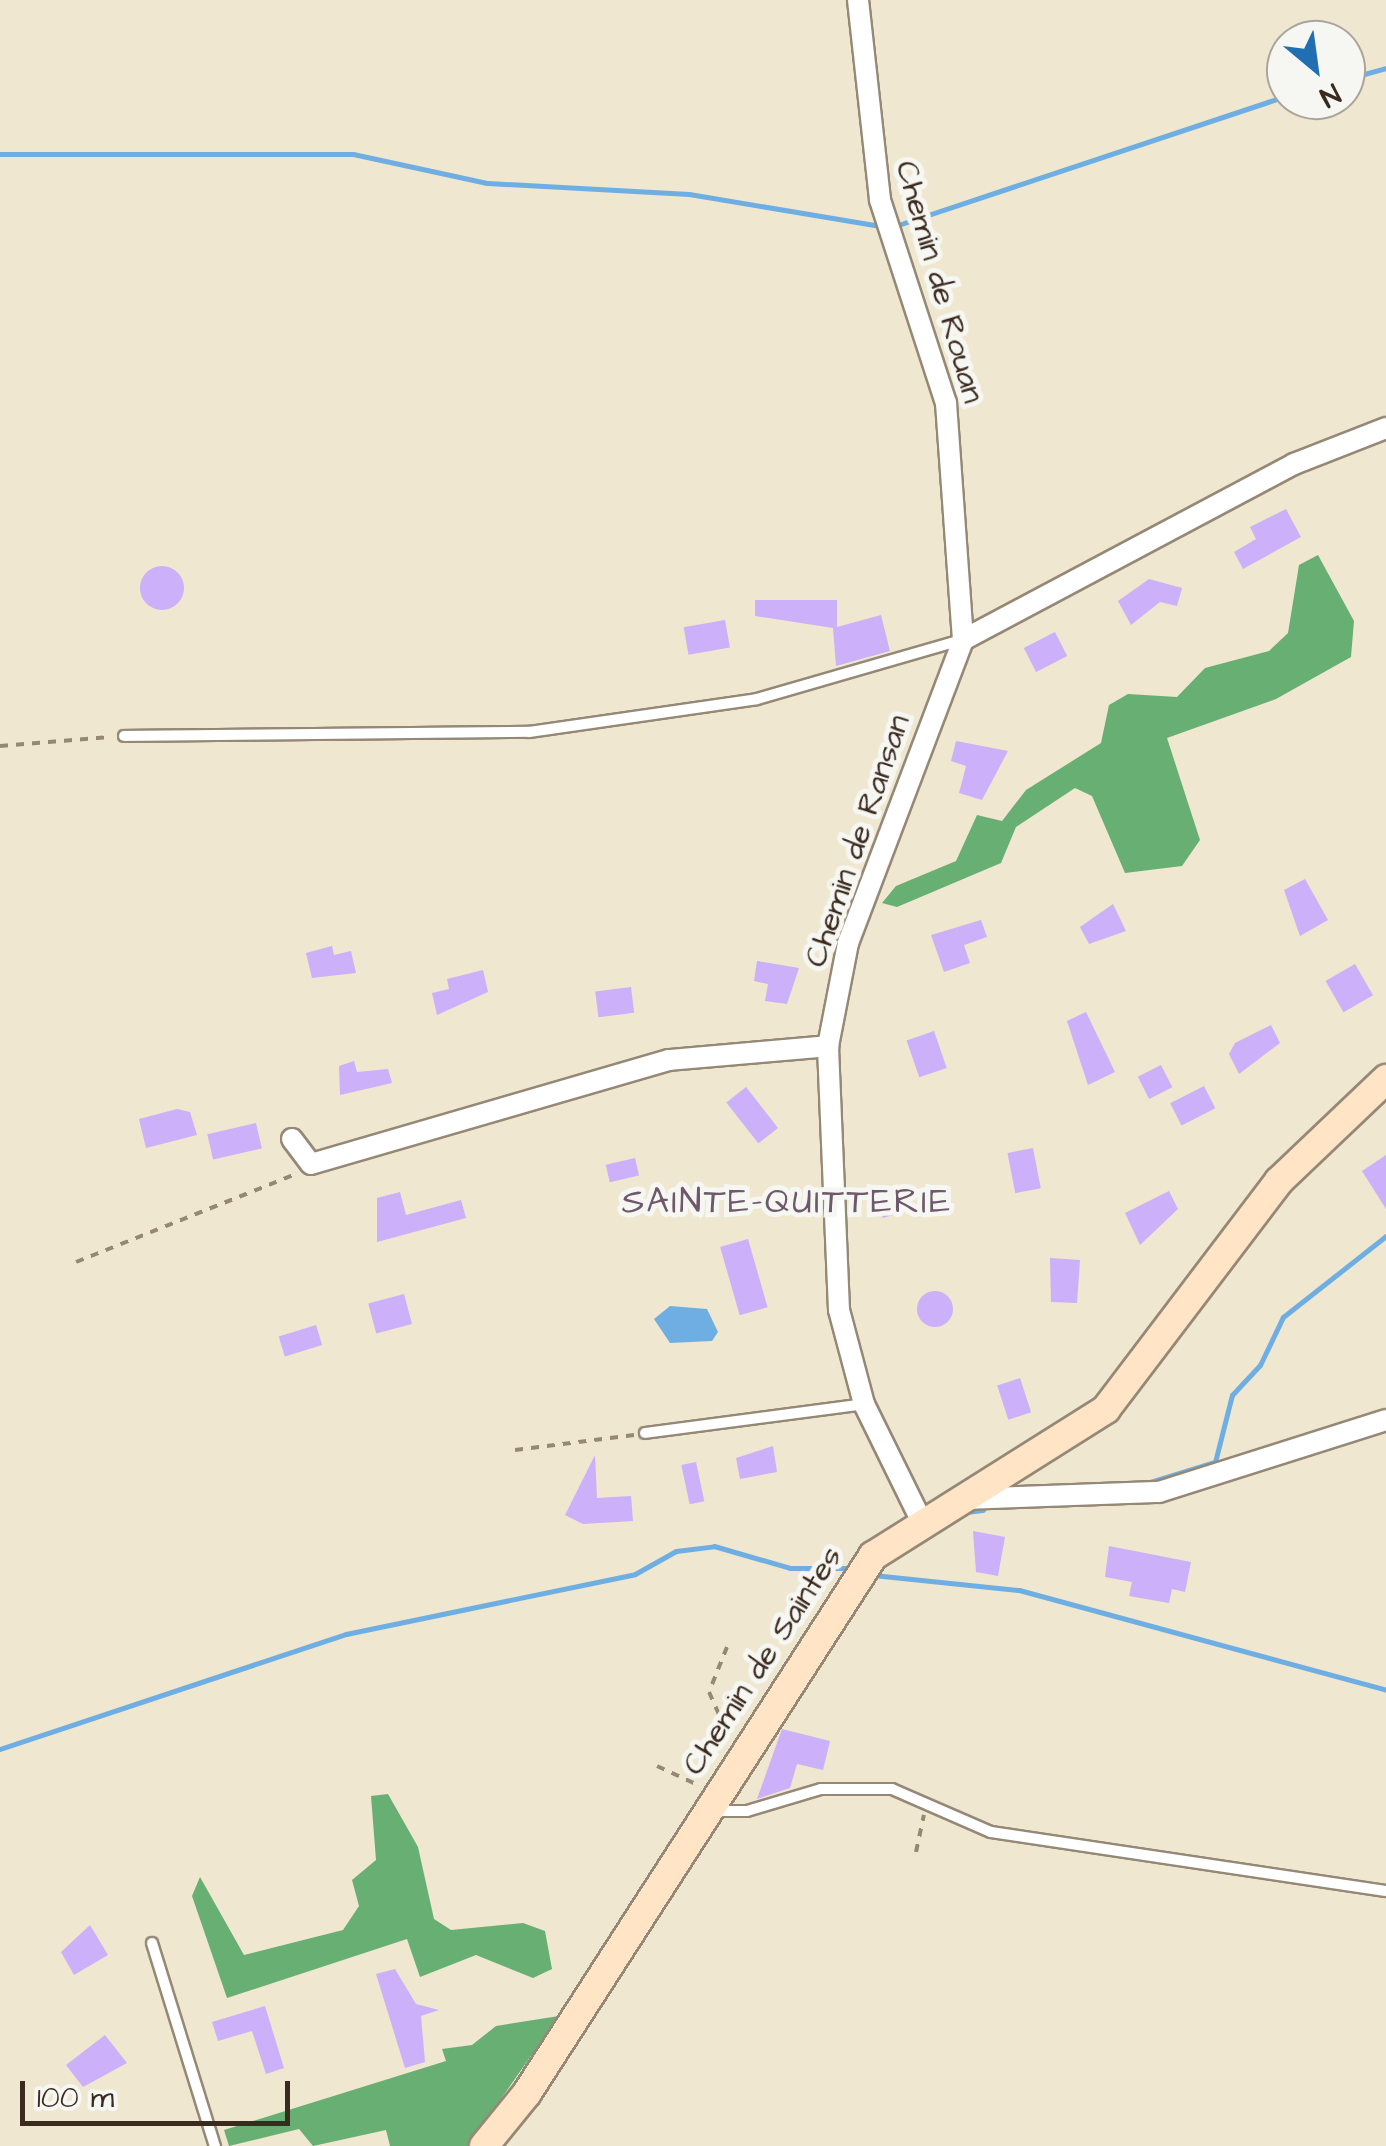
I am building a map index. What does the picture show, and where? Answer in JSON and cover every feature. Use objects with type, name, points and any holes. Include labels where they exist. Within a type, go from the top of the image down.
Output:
[{"type":"street","name":"Chemin de Rouan","points":[[858,0],[880,200],[946,402],[963,640]]},
{"type":"street","points":[[963,640],[1294,464],[1386,428]]},
{"type":"street","name":"Chemin de Ransan","points":[[922,1522],[864,1404],[834,1280],[828,1046],[848,943],[963,640]]},
{"type":"street","points":[[292,1139],[311,1164],[670,1060],[828,1046]]},
{"type":"street","name":"Chemin de Saintes","points":[[484,2146],[873,1556],[1136,1379],[1279,1181],[1386,1079]]},
{"type":"street","points":[[960,1499],[1159,1492],[1386,1420]]},
{"type":"lane","points":[[124,736],[511,734],[758,699],[963,640]]},
{"type":"lane","points":[[645,1433],[864,1404]]},
{"type":"lane","points":[[713,1802],[727,1815],[821,1789],[892,1789],[991,1832],[1386,1891]]},
{"type":"lane","points":[[152,1943],[215,2146]]},
{"type":"path","points":[[0,746],[124,736]]},
{"type":"path","points":[[76,1262],[299,1172]]},
{"type":"path","points":[[514,1450],[645,1433]]},
{"type":"path","points":[[727,1646],[711,1707],[724,1726],[756,1734]]},
{"type":"path","points":[[657,1766],[713,1802]]},
{"type":"path","points":[[916,1852],[933,1804]]},
{"type":"green space","points":[[1318,555],[1354,621],[1351,657],[1276,699],[1167,738],[1200,840],[1182,866],[1125,873],[1092,796],[1075,788],[1016,827],[1001,863],[897,907],[882,903],[896,886],[956,861],[977,815],[1002,821],[1026,790],[1101,743],[1109,705],[1128,694],[1177,697],[1205,668],[1269,651],[1288,633],[1299,565]]},
{"type":"green space","points":[[388,1794],[418,1847],[434,1919],[451,1930],[523,1923],[545,1931],[552,1969],[533,1978],[476,1955],[420,1977],[407,1939],[227,1998],[192,1896],[200,1877],[244,1955],[343,1930],[359,1906],[352,1880],[376,1860],[371,1796]]},
{"type":"green space","points":[[559,2016],[468,2146],[390,2146],[386,2130],[313,2146],[299,2129],[229,2146],[224,2130],[446,2061],[442,2049],[472,2045],[496,2026]]},
{"type":"water","points":[[670,1306],[707,1309],[718,1332],[712,1341],[670,1343],[654,1319]]},
{"type":"building","points":[[1286,509],[1301,537],[1243,569],[1234,552],[1256,539],[1250,527]]},
{"type":"building","points":[[162,566],[177,573],[184,588],[177,603],[162,610],[147,603],[140,588],[147,573]]},
{"type":"building","points":[[1149,579],[1182,588],[1177,606],[1160,602],[1131,625],[1118,601]]},
{"type":"building","points":[[755,600],[837,600],[837,627],[881,615],[890,651],[836,666],[833,628],[755,616]]},
{"type":"building","points":[[725,620],[730,648],[689,655],[684,627]]},
{"type":"building","points":[[1055,632],[1067,656],[1036,672],[1024,648]]},
{"type":"building","points":[[956,741],[1008,751],[982,800],[959,793],[966,766],[951,761]]},
{"type":"building","points":[[1305,879],[1328,920],[1300,936],[1284,890]]},
{"type":"building","points":[[1113,904],[1126,931],[1089,944],[1080,927]]},
{"type":"building","points":[[981,920],[987,937],[964,945],[970,963],[944,972],[931,935]]},
{"type":"building","points":[[332,946],[334,955],[351,951],[356,973],[312,978],[306,953]]},
{"type":"building","points":[[757,961],[799,968],[787,1004],[765,1001],[768,984],[754,981]]},
{"type":"building","points":[[1355,964],[1373,995],[1344,1012],[1326,981]]},
{"type":"building","points":[[483,970],[488,992],[437,1015],[432,993],[449,989],[447,979]]},
{"type":"building","points":[[631,987],[634,1013],[598,1017],[595,991]]},
{"type":"building","points":[[1086,1012],[1115,1072],[1088,1085],[1067,1021]]},
{"type":"building","points":[[1271,1025],[1280,1043],[1239,1074],[1229,1054],[1235,1043]]},
{"type":"building","points":[[934,1031],[947,1068],[919,1077],[907,1040]]},
{"type":"building","points":[[354,1061],[357,1072],[388,1069],[392,1083],[340,1095],[339,1066]]},
{"type":"building","points":[[1161,1065],[1172,1087],[1149,1099],[1138,1077]]},
{"type":"building","points":[[1204,1086],[1215,1108],[1181,1126],[1170,1103]]},
{"type":"building","points":[[746,1087],[778,1128],[758,1143],[726,1102]]},
{"type":"building","points":[[177,1109],[190,1112],[197,1135],[146,1148],[139,1119]]},
{"type":"building","points":[[256,1123],[262,1148],[213,1160],[207,1134]]},
{"type":"building","points":[[1033,1148],[1041,1188],[1015,1193],[1007,1153]]},
{"type":"building","points":[[1386,1155],[1386,1209],[1362,1171]]},
{"type":"building","points":[[635,1158],[639,1176],[610,1182],[606,1165]]},
{"type":"building","points":[[895,1186],[903,1212],[883,1218],[875,1192]]},
{"type":"building","points":[[1169,1191],[1178,1209],[1140,1245],[1125,1213]]},
{"type":"building","points":[[400,1192],[406,1215],[461,1200],[466,1218],[377,1242],[377,1198]]},
{"type":"building","points":[[748,1239],[768,1307],[740,1315],[720,1247]]},
{"type":"building","points":[[1050,1258],[1080,1260],[1077,1303],[1051,1302]]},
{"type":"building","points":[[935,1291],[948,1296],[953,1309],[948,1322],[935,1327],[922,1322],[917,1309],[922,1296]]},
{"type":"building","points":[[404,1294],[412,1324],[376,1334],[368,1304]]},
{"type":"building","points":[[316,1325],[322,1345],[285,1356],[279,1336]]},
{"type":"building","points":[[1020,1378],[1031,1412],[1008,1420],[997,1385]]},
{"type":"building","points":[[773,1446],[777,1472],[740,1479],[736,1458]]},
{"type":"building","points":[[595,1455],[597,1498],[631,1496],[633,1521],[583,1524],[565,1515]]},
{"type":"building","points":[[696,1462],[704,1501],[690,1504],[681,1465]]},
{"type":"building","points":[[973,1531],[1005,1537],[998,1576],[976,1572]]},
{"type":"building","points":[[1109,1546],[1191,1562],[1185,1592],[1172,1589],[1169,1603],[1129,1596],[1132,1582],[1105,1577]]},
{"type":"building","points":[[782,1729],[830,1741],[823,1770],[797,1764],[790,1788],[757,1799]]},
{"type":"building","points":[[90,1925],[108,1955],[74,1975],[61,1952]]},
{"type":"building","points":[[395,1969],[416,2004],[439,2010],[421,2016],[425,2062],[405,2068],[376,1974]]},
{"type":"building","points":[[265,2006],[284,2068],[266,2074],[252,2031],[218,2041],[212,2022]]},
{"type":"building","points":[[105,2035],[127,2063],[83,2087],[66,2065]]},
{"type":"waterway","points":[[1366,74],[1386,68]]},
{"type":"waterway","points":[[901,224],[1266,103]]},
{"type":"waterway","points":[[0,154],[353,154],[487,183],[689,194],[880,226]]},
{"type":"waterway","points":[[1147,1483],[1215,1462],[1232,1395],[1260,1365],[1283,1317],[1386,1236]]},
{"type":"waterway","points":[[966,1512],[983,1510]]},
{"type":"waterway","points":[[0,1749],[346,1634],[635,1574],[676,1551],[714,1546],[790,1568],[853,1568]]},
{"type":"waterway","points":[[873,1575],[1019,1590],[1386,1690]]},
{"type":"district","name":"SAINTE-QUITTERIE","points":[[787,1202]]}]
